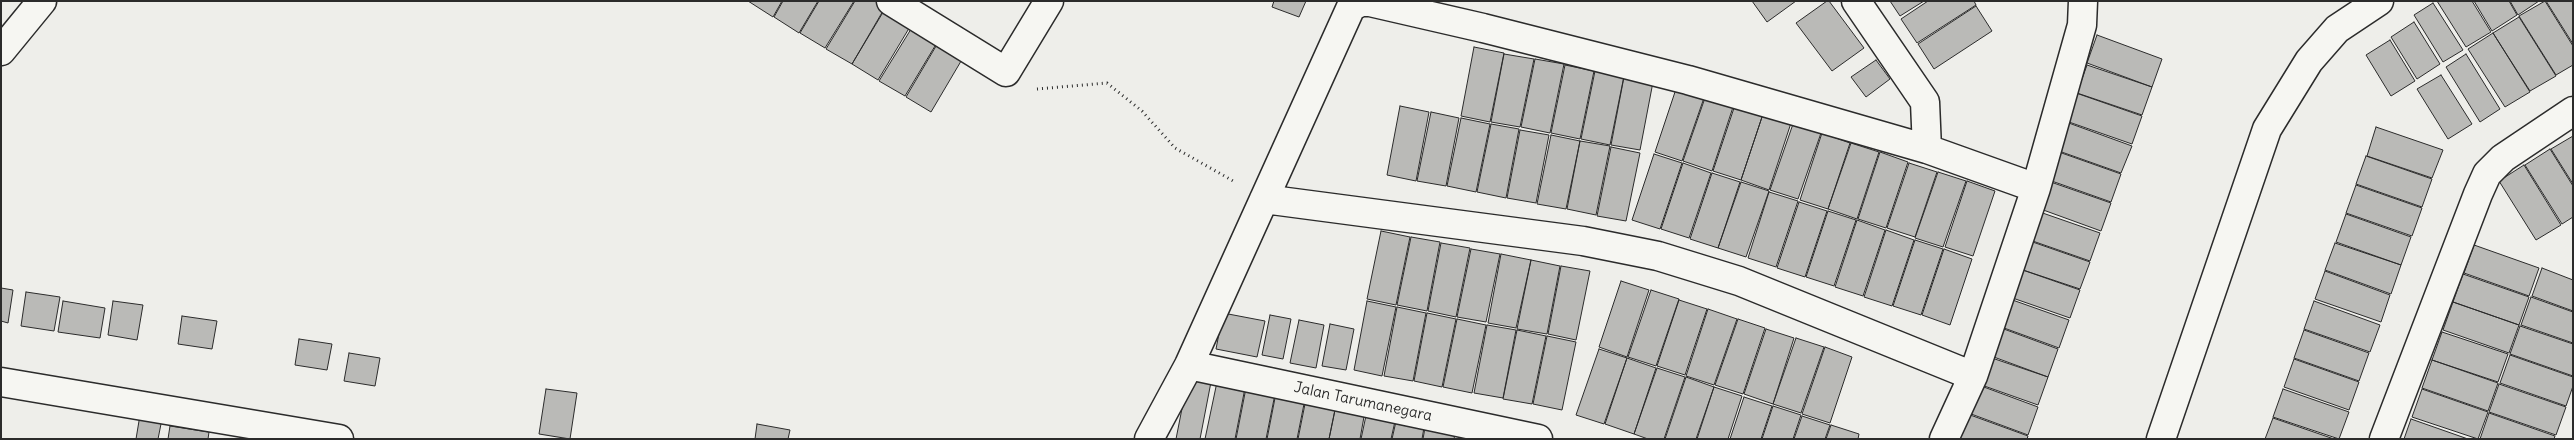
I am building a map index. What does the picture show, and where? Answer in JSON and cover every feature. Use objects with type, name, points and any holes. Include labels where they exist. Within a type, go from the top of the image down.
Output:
[{"type":"street","points":[[1,52],[42,1]]},
{"type":"street","points":[[891,1],[1006,72],[1049,1]]},
{"type":"street","points":[[1856,1],[1925,102],[1927,149]]},
{"type":"street","points":[[1944,439],[1973,376],[2036,188],[2082,24],[2083,1]]},
{"type":"street","points":[[2161,439],[2267,128],[2309,62],[2337,29],[2379,1]]},
{"type":"street","points":[[1149,439],[1189,365],[1351,7],[1361,2],[1382,3],[1688,80],[1927,149],[2036,188]]},
{"type":"street","points":[[2384,439],[2487,174],[2503,158],[2573,111]]},
{"type":"street","points":[[1264,199],[1518,232],[1658,256],[1748,285],[1973,376]]},
{"type":"street","name":"Jalan Tarumanegara","points":[[1189,365],[1538,439]]},
{"type":"street","points":[[1,382],[339,439]]},
{"type":"path","points":[[1006,72],[1040,90],[1107,83],[1142,111],[1175,148],[1264,199]]},
{"type":"building","points":[[748,1],[782,1],[773,17]]},
{"type":"building","points":[[783,1],[818,1],[799,33],[774,17]]},
{"type":"building","points":[[819,1],[854,1],[825,48],[800,33]]},
{"type":"building","points":[[855,1],[882,1],[887,4],[852,64],[826,49]]},
{"type":"building","points":[[1274,1],[1306,1],[1299,17],[1272,7]]},
{"type":"building","points":[[1752,1],[1796,1],[1767,22]]},
{"type":"building","points":[[1829,1],[1864,48],[1832,71],[1796,23]]},
{"type":"building","points":[[1890,1],[1924,1],[1900,16]]},
{"type":"building","points":[[1928,1],[1974,1],[1976,5],[1917,43],[1901,19]]},
{"type":"building","points":[[2437,1],[2472,1],[2491,32],[2466,47]]},
{"type":"building","points":[[2474,1],[2509,1],[2517,15],[2492,31]]},
{"type":"building","points":[[2510,1],[2539,1],[2518,15]]},
{"type":"building","points":[[2545,1],[2573,46],[2573,65],[2556,75],[2519,16]]},
{"type":"building","points":[[2546,1],[2573,1],[2573,44]]},
{"type":"building","points":[[2433,3],[2463,50],[2443,62],[2414,15]]},
{"type":"building","points":[[888,4],[914,20],[878,80],[852,64]]},
{"type":"building","points":[[1976,6],[1992,31],[1934,69],[1918,44]]},
{"type":"building","points":[[2519,17],[2556,76],[2530,91],[2493,33]]},
{"type":"building","points":[[916,21],[941,36],[905,96],[879,81]]},
{"type":"building","points":[[2414,22],[2440,64],[2417,79],[2391,37]]},
{"type":"building","points":[[2493,33],[2530,92],[2505,107],[2468,49]]},
{"type":"building","points":[[2097,35],[2162,59],[2152,87],[2087,63]]},
{"type":"building","points":[[942,36],[967,51],[931,112],[906,97]]},
{"type":"building","points":[[2390,40],[2415,81],[2391,96],[2366,55]]},
{"type":"building","points":[[1474,47],[1504,53],[1490,122],[1461,116]]},
{"type":"building","points":[[1504,54],[1534,59],[1520,127],[1491,122]]},
{"type":"building","points":[[2466,54],[2500,109],[2480,122],[2446,67]]},
{"type":"building","points":[[1535,59],[1564,64],[1550,133],[1521,127]]},
{"type":"building","points":[[1876,60],[1890,79],[1866,97],[1851,77]]},
{"type":"building","points":[[1565,65],[1594,71],[1580,139],[1551,133]]},
{"type":"building","points":[[2087,65],[2152,87],[2142,115],[2077,93]]},
{"type":"building","points":[[1595,71],[1624,76],[1610,145],[1581,139]]},
{"type":"building","points":[[2441,75],[2472,124],[2448,139],[2417,89]]},
{"type":"building","points":[[1624,77],[1653,82],[1640,150],[1611,145]]},
{"type":"building","points":[[1677,86],[1705,95],[1682,161],[1655,152]]},
{"type":"building","points":[[2076,93],[2142,116],[2132,144],[2066,121]]},
{"type":"building","points":[[1706,95],[1734,104],[1712,171],[1683,161]]},
{"type":"building","points":[[1735,105],[1763,114],[1741,180],[1713,171]]},
{"type":"building","points":[[1400,106],[1429,112],[1416,181],[1387,175]]},
{"type":"building","points":[[1431,112],[1459,118],[1446,186],[1417,181]]},
{"type":"building","points":[[1763,114],[1791,123],[1769,190],[1741,180]]},
{"type":"building","points":[[1461,118],[1490,124],[1476,192],[1447,186]]},
{"type":"building","points":[[2066,122],[2132,146],[2121,173],[2056,150]]},
{"type":"building","points":[[1491,124],[1519,129],[1506,198],[1477,192]]},
{"type":"building","points":[[1793,124],[1821,133],[1798,199],[1770,190]]},
{"type":"building","points":[[2376,127],[2443,150],[2432,178],[2367,156]]},
{"type":"building","points":[[1520,130],[1549,135],[1536,203],[1507,198]]},
{"type":"building","points":[[1822,133],[1850,143],[1828,209],[1800,200]]},
{"type":"building","points":[[1551,135],[1580,141],[1566,209],[1537,204]]},
{"type":"building","points":[[2573,136],[2573,184],[2551,149]]},
{"type":"building","points":[[1580,141],[1610,146],[1596,215],[1567,209]]},
{"type":"building","points":[[1851,143],[1879,152],[1857,219],[1828,209]]},
{"type":"building","points":[[1611,147],[1640,153],[1626,221],[1597,216]]},
{"type":"building","points":[[2550,149],[2573,186],[2573,217],[2562,224],[2525,165]]},
{"type":"building","points":[[2056,151],[2121,174],[2111,202],[2046,179]]},
{"type":"building","points":[[1880,152],[1908,162],[1886,228],[1858,219]]},
{"type":"building","points":[[1654,154],[1682,163],[1660,229],[1632,220]]},
{"type":"building","points":[[2366,156],[2432,179],[2422,207],[2356,184]]},
{"type":"building","points":[[1683,163],[1711,173],[1689,238],[1661,229]]},
{"type":"building","points":[[1909,163],[1937,172],[1915,237],[1887,228]]},
{"type":"building","points":[[2524,165],[2561,225],[2536,240],[2499,181]]},
{"type":"building","points":[[1938,172],[1966,181],[1943,247],[1915,238]]},
{"type":"building","points":[[1712,173],[1740,182],[1718,248],[1690,239]]},
{"type":"building","points":[[2045,180],[2111,203],[2101,231],[2035,207]]},
{"type":"building","points":[[1967,181],[1995,191],[1973,256],[1945,247]]},
{"type":"building","points":[[1741,182],[1769,191],[1746,257],[1718,248]]},
{"type":"building","points":[[2356,185],[2422,208],[2412,236],[2346,213]]},
{"type":"building","points":[[1769,192],[1798,201],[1776,267],[1748,258]]},
{"type":"building","points":[[1799,202],[1827,211],[1805,277],[1777,268]]},
{"type":"building","points":[[2034,210],[2100,233],[2090,261],[2024,238]]},
{"type":"building","points":[[1828,211],[1856,220],[1834,286],[1806,277]]},
{"type":"building","points":[[2346,214],[2411,237],[2401,265],[2336,242]]},
{"type":"building","points":[[1857,220],[1885,230],[1863,296],[1835,287]]},
{"type":"building","points":[[1886,230],[1914,240],[1892,306],[1864,297]]},
{"type":"building","points":[[1381,231],[1410,237],[1396,305],[1367,299]]},
{"type":"building","points":[[1411,237],[1440,242],[1427,311],[1397,305]]},
{"type":"building","points":[[2024,239],[2090,262],[2080,289],[2014,267]]},
{"type":"building","points":[[1915,240],[1943,249],[1921,315],[1893,306]]},
{"type":"building","points":[[1441,243],[1470,248],[1456,317],[1428,311]]},
{"type":"building","points":[[2335,243],[2401,265],[2391,294],[2325,270]]},
{"type":"building","points":[[2474,245],[2539,268],[2529,296],[2464,273]]},
{"type":"building","points":[[1471,249],[1500,254],[1486,322],[1457,317]]},
{"type":"building","points":[[1944,249],[1972,259],[1950,325],[1922,315]]},
{"type":"building","points":[[1501,254],[1531,260],[1516,328],[1488,323]]},
{"type":"building","points":[[1531,260],[1560,266],[1547,334],[1517,329]]},
{"type":"building","points":[[1561,266],[1590,271],[1576,340],[1548,334]]},
{"type":"building","points":[[2014,267],[2080,290],[2070,318],[2004,295]]},
{"type":"building","points":[[2542,268],[2573,280],[2573,311],[2532,296]]},
{"type":"building","points":[[2325,271],[2390,295],[2381,322],[2315,299]]},
{"type":"building","points":[[2463,274],[2529,297],[2519,325],[2453,302]]},
{"type":"building","points":[[1621,281],[1649,290],[1627,357],[1599,347]]},
{"type":"building","points":[[1,288],[13,290],[8,323],[1,321]]},
{"type":"building","points":[[1651,290],[1679,299],[1656,366],[1628,357]]},
{"type":"building","points":[[26,292],[60,297],[54,331],[21,326]]},
{"type":"building","points":[[2004,297],[2069,320],[2059,348],[1993,324]]},
{"type":"building","points":[[2531,297],[2573,312],[2573,343],[2521,325]]},
{"type":"building","points":[[1679,300],[1707,309],[1685,375],[1657,366]]},
{"type":"building","points":[[63,301],[105,308],[100,338],[58,332]]},
{"type":"building","points":[[113,301],[143,305],[137,340],[108,335]]},
{"type":"building","points":[[1367,301],[1396,307],[1382,376],[1354,370]]},
{"type":"building","points":[[2314,301],[2380,325],[2370,352],[2304,329]]},
{"type":"building","points":[[2453,302],[2519,325],[2509,353],[2443,330]]},
{"type":"building","points":[[1397,307],[1426,313],[1413,381],[1384,376]]},
{"type":"building","points":[[1708,309],[1737,319],[1714,385],[1686,376]]},
{"type":"building","points":[[1223,313],[1265,321],[1257,357],[1216,349]]},
{"type":"building","points":[[1427,313],[1456,319],[1442,387],[1414,381]]},
{"type":"building","points":[[1270,315],[1291,319],[1283,359],[1262,355]]},
{"type":"building","points":[[182,316],[217,321],[212,349],[178,344]]},
{"type":"building","points":[[1457,319],[1486,325],[1472,393],[1443,387]]},
{"type":"building","points":[[1738,319],[1765,328],[1743,394],[1715,385]]},
{"type":"building","points":[[1299,320],[1324,325],[1316,368],[1290,363]]},
{"type":"building","points":[[1330,324],[1354,329],[1346,370],[1322,366]]},
{"type":"building","points":[[1487,325],[1516,330],[1503,398],[1474,393]]},
{"type":"building","points":[[1993,325],[2058,349],[2048,377],[1983,353]]},
{"type":"building","points":[[2520,326],[2573,344],[2573,376],[2510,354]]},
{"type":"building","points":[[1766,329],[1794,338],[1773,404],[1744,394]]},
{"type":"building","points":[[1517,330],[1546,336],[1532,404],[1503,399]]},
{"type":"building","points":[[2304,330],[2369,353],[2359,381],[2294,358]]},
{"type":"building","points":[[2442,332],[2508,354],[2498,382],[2432,360]]},
{"type":"building","points":[[1547,336],[1576,342],[1562,410],[1533,404]]},
{"type":"building","points":[[1796,338],[1824,347],[1801,413],[1773,404]]},
{"type":"building","points":[[299,339],[332,344],[327,370],[295,365]]},
{"type":"building","points":[[1825,347],[1852,357],[1830,423],[1802,414]]},
{"type":"building","points":[[1599,349],[1627,358],[1604,424],[1576,415]]},
{"type":"building","points":[[349,353],[380,358],[375,386],[344,381]]},
{"type":"building","points":[[1983,355],[2048,377],[2038,405],[1973,382]]},
{"type":"building","points":[[2510,355],[2573,377],[2573,386],[2566,406],[2500,383]]},
{"type":"building","points":[[1627,358],[1656,368],[1634,434],[1605,424]]},
{"type":"building","points":[[2294,359],[2359,382],[2349,410],[2284,387]]},
{"type":"building","points":[[2432,360],[2498,383],[2488,411],[2422,388]]},
{"type":"building","points":[[1657,368],[1685,377],[1664,439],[1648,439],[1634,434]]},
{"type":"building","points":[[1686,377],[1714,387],[1696,439],[1665,439]]},
{"type":"building","points":[[1188,378],[1211,382],[1200,439],[1176,439]]},
{"type":"building","points":[[1217,382],[1245,388],[1235,439],[1205,439]]},
{"type":"building","points":[[1973,383],[2038,407],[2028,435],[1963,411]]},
{"type":"building","points":[[2499,384],[2566,407],[2556,435],[2489,412]]},
{"type":"building","points":[[1714,387],[1742,396],[1728,439],[1697,439]]},
{"type":"building","points":[[1246,388],[1275,394],[1266,439],[1236,439]]},
{"type":"building","points":[[546,389],[577,393],[570,439],[539,434]]},
{"type":"building","points":[[2283,389],[2349,412],[2339,439],[2273,417]]},
{"type":"building","points":[[2422,389],[2488,412],[2478,439],[2412,417]]},
{"type":"building","points":[[1276,393],[1305,399],[1297,439],[1267,439]]},
{"type":"building","points":[[1744,397],[1772,406],[1761,439],[1730,439]]},
{"type":"building","points":[[1306,399],[1336,405],[1329,439],[1298,439]]},
{"type":"building","points":[[1336,405],[1365,411],[1360,439],[1329,439]]},
{"type":"building","points":[[1773,406],[1801,415],[1793,439],[1762,439]]},
{"type":"building","points":[[1367,411],[1396,417],[1391,439],[1361,439]]},
{"type":"building","points":[[1962,412],[2028,436],[2027,439],[1953,439]]},
{"type":"building","points":[[2489,413],[2555,436],[2554,439],[2480,439]]},
{"type":"building","points":[[140,415],[162,419],[158,439],[136,439]]},
{"type":"building","points":[[1802,416],[1830,425],[1825,439],[1794,439]]},
{"type":"building","points":[[1397,417],[1425,422],[1422,439],[1392,439]]},
{"type":"building","points":[[2273,418],[2334,439],[2265,439]]},
{"type":"building","points":[[2411,419],[2468,439],[2404,439]]},
{"type":"building","points":[[1426,422],[1456,428],[1454,439],[1423,439]]},
{"type":"building","points":[[757,424],[790,430],[788,439],[755,439]]},
{"type":"building","points":[[1831,425],[1859,434],[1858,439],[1826,439]]},
{"type":"building","points":[[170,426],[209,432],[208,439],[168,439]]}]
